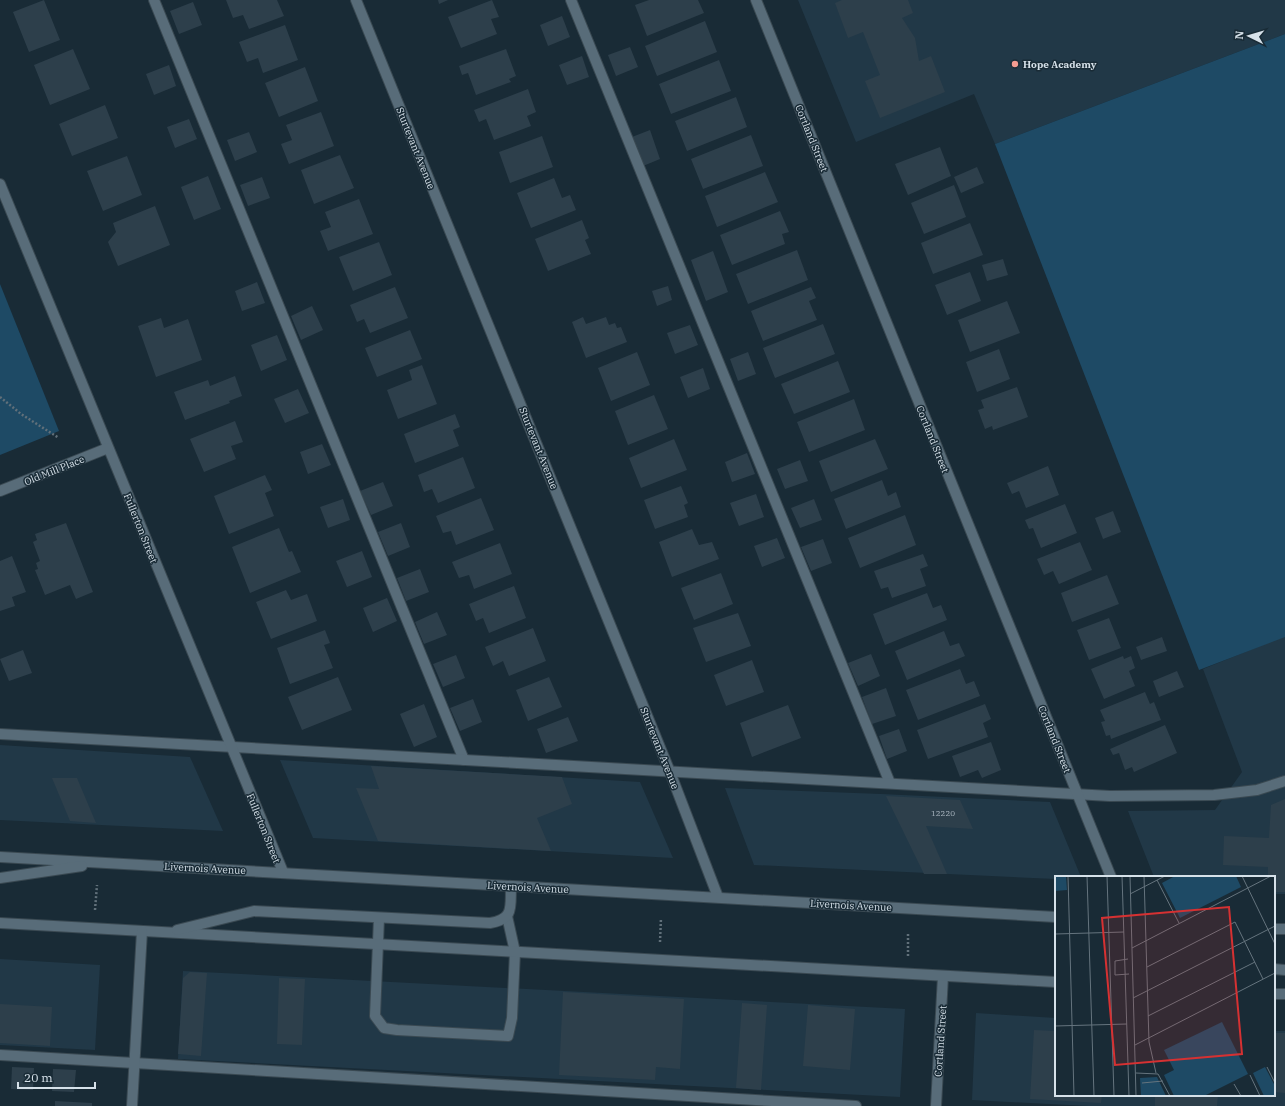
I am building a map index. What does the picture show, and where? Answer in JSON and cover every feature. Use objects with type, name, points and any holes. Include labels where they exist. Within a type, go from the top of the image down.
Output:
[{"type":"street","points":[[154,0],[464,760]]},
{"type":"street","name":"Sturtevant Avenue","points":[[356,0],[670,772],[718,897]]},
{"type":"street","points":[[571,0],[890,784]]},
{"type":"street","name":"Cortland Street","points":[[756,0],[1111,876]]},
{"type":"street","name":"Fullerton Street","points":[[0,184],[283,872]]},
{"type":"street","name":"Old Mill Place","points":[[0,491],[108,448]]},
{"type":"street","points":[[0,734],[1110,796],[1214,795],[1257,790],[1285,781]]},
{"type":"street","name":"Livernois Avenue","points":[[0,857],[1055,917]]},
{"type":"street","points":[[0,878],[101,862]]},
{"type":"street","points":[[379,918],[375,1016],[384,1028],[508,1036],[512,1018],[516,952],[508,916],[510,910],[511,886]]},
{"type":"street","points":[[165,932],[254,911],[479,923],[497,922],[508,916]]},
{"type":"street","points":[[0,923],[1055,982]]},
{"type":"street","points":[[132,1106],[142,931]]},
{"type":"street","points":[[1275,969],[1285,970]]},
{"type":"street","name":"Cortland Street","points":[[936,1106],[943,976]]},
{"type":"street","points":[[0,1055],[856,1106]]},
{"type":"path","points":[[0,397],[21,414],[59,438]]},
{"type":"path","points":[[95,910],[97,885]]},
{"type":"path","points":[[660,942],[661,918]]},
{"type":"path","points":[[908,932],[908,957]]},
{"type":"shaded area","name":"Hope Academy","points":[[798,0],[1285,0],[1285,34],[995,144],[974,94],[856,142]]},
{"type":"shaded area","points":[[1285,34],[1285,637],[1199,670],[995,144]]},
{"type":"shaded area","points":[[0,284],[59,431],[0,455]]},
{"type":"shaded area","points":[[1285,636],[1285,894],[1275,894],[1275,876],[1154,876],[1128,811],[1215,810],[1242,772],[1203,669]]},
{"type":"shaded area","points":[[0,745],[190,757],[223,831],[0,820]]},
{"type":"shaded area","points":[[280,760],[640,782],[673,858],[313,838]]},
{"type":"shaded area","points":[[725,788],[1050,802],[1081,876],[1055,876],[1055,879],[754,865]]},
{"type":"shaded area","points":[[0,959],[100,965],[95,1050],[0,1045]]},
{"type":"shaded area","points":[[183,971],[905,1009],[900,1097],[178,1059]]},
{"type":"shaded area","points":[[976,1013],[1055,1018],[1055,1096],[1275,1096],[1275,1031],[1285,1031],[1285,1106],[1088,1106],[972,1100]]},
{"type":"building","points":[[44,0],[60,40],[29,52],[13,12]]},
{"type":"building","points":[[226,0],[277,0],[284,16],[249,29],[243,15],[233,18]]},
{"type":"building","points":[[438,0],[448,0],[439,4]]},
{"type":"building","points":[[492,0],[499,17],[491,19],[497,34],[461,48],[448,17]]},
{"type":"building","points":[[649,0],[698,0],[704,13],[647,36],[635,5]]},
{"type":"building","points":[[842,0],[908,0],[913,13],[902,18],[915,38],[919,61],[931,56],[945,92],[880,118],[865,81],[880,75],[863,32],[848,38],[835,3]]},
{"type":"building","points":[[193,2],[202,25],[179,34],[170,11]]},
{"type":"building","points":[[562,16],[570,37],[548,46],[540,25]]},
{"type":"building","points":[[705,21],[717,52],[657,76],[645,46]]},
{"type":"building","points":[[285,25],[298,60],[263,73],[258,58],[247,62],[239,42]]},
{"type":"building","points":[[630,47],[638,67],[616,76],[608,55]]},
{"type":"building","points":[[73,49],[90,89],[50,105],[34,65]]},
{"type":"building","points":[[506,49],[516,76],[509,79],[511,82],[476,95],[468,73],[462,75],[459,66]]},
{"type":"building","points":[[582,56],[589,77],[567,85],[559,65]]},
{"type":"building","points":[[719,60],[731,91],[671,114],[659,84]]},
{"type":"building","points":[[169,65],[176,86],[154,95],[146,74]]},
{"type":"building","points":[[305,67],[318,101],[279,117],[265,83]]},
{"type":"building","points":[[528,89],[536,112],[527,116],[531,126],[494,140],[486,119],[479,122],[474,110]]},
{"type":"building","points":[[736,97],[747,127],[687,151],[675,121]]},
{"type":"building","points":[[105,105],[118,138],[72,156],[59,124]]},
{"type":"building","points":[[321,112],[334,146],[289,164],[281,144],[292,140],[286,125]]},
{"type":"building","points":[[189,119],[197,139],[175,148],[167,127]]},
{"type":"building","points":[[650,130],[660,159],[643,166],[632,137]]},
{"type":"building","points":[[249,132],[257,152],[235,161],[227,140]]},
{"type":"building","points":[[751,135],[763,166],[703,189],[691,159]]},
{"type":"building","points":[[542,136],[553,167],[510,183],[499,152]]},
{"type":"building","points":[[940,147],[951,176],[908,195],[895,164]]},
{"type":"building","points":[[340,155],[354,188],[314,204],[301,170]]},
{"type":"building","points":[[127,156],[142,195],[103,211],[87,171]]},
{"type":"building","points":[[977,167],[984,183],[961,193],[954,177]]},
{"type":"building","points":[[765,172],[778,202],[717,227],[705,196]]},
{"type":"building","points":[[208,176],[221,209],[194,220],[181,187]]},
{"type":"building","points":[[262,177],[270,198],[248,206],[240,185]]},
{"type":"building","points":[[554,178],[562,198],[570,195],[576,210],[531,228],[517,193]]},
{"type":"building","points":[[954,185],[966,217],[924,234],[911,203]]},
{"type":"building","points":[[359,199],[373,234],[328,251],[320,231],[331,227],[325,212]]},
{"type":"building","points":[[155,206],[170,245],[118,266],[108,242],[116,232],[113,223]]},
{"type":"building","points":[[780,211],[789,232],[782,234],[785,244],[732,265],[720,235]]},
{"type":"building","points":[[582,220],[589,238],[585,240],[591,254],[548,271],[535,239]]},
{"type":"building","points":[[970,223],[983,255],[933,274],[921,243]]},
{"type":"building","points":[[379,242],[392,275],[353,291],[339,257]]},
{"type":"building","points":[[797,250],[808,280],[748,304],[736,274]]},
{"type":"building","points":[[713,251],[728,292],[706,301],[691,260]]},
{"type":"building","points":[[1003,259],[1008,275],[987,281],[982,265]]},
{"type":"building","points":[[970,272],[981,301],[947,315],[935,285]]},
{"type":"building","points":[[257,282],[265,303],[242,311],[235,291]]},
{"type":"building","points":[[668,286],[672,300],[657,306],[652,291]]},
{"type":"building","points":[[395,287],[408,318],[370,333],[364,319],[357,322],[350,305]]},
{"type":"building","points":[[811,287],[816,298],[809,301],[817,320],[763,341],[751,311]]},
{"type":"building","points":[[1007,301],[1020,333],[970,352],[958,320]]},
{"type":"building","points":[[312,306],[323,330],[301,340],[291,316]]},
{"type":"building","points":[[583,317],[586,324],[606,317],[609,325],[615,323],[617,328],[621,327],[627,342],[586,358],[572,322]]},
{"type":"building","points":[[161,318],[164,328],[188,319],[202,360],[156,377],[138,326]]},
{"type":"building","points":[[823,324],[835,354],[775,378],[763,348]]},
{"type":"building","points":[[690,325],[698,345],[675,354],[667,333]]},
{"type":"building","points":[[410,330],[422,359],[377,377],[365,348]]},
{"type":"building","points":[[277,335],[287,360],[261,371],[251,345]]},
{"type":"building","points":[[999,349],[1010,379],[977,392],[966,362]]},
{"type":"building","points":[[637,352],[650,385],[611,401],[598,368]]},
{"type":"building","points":[[748,352],[756,374],[738,381],[730,359]]},
{"type":"building","points":[[838,361],[850,392],[794,414],[781,384]]},
{"type":"building","points":[[422,365],[437,404],[398,419],[387,390],[412,380],[409,370]]},
{"type":"building","points":[[703,368],[710,389],[688,398],[680,377]]},
{"type":"building","points":[[235,376],[242,396],[229,401],[230,403],[185,420],[174,392],[208,380],[210,386]]},
{"type":"building","points":[[1017,387],[1028,417],[993,430],[992,426],[985,429],[978,410],[984,408],[981,400]]},
{"type":"building","points":[[298,389],[309,413],[285,423],[274,399]]},
{"type":"building","points":[[654,395],[668,429],[628,445],[615,411]]},
{"type":"building","points":[[854,399],[865,430],[809,452],[797,422]]},
{"type":"building","points":[[455,414],[460,427],[453,430],[459,446],[415,463],[404,434]]},
{"type":"building","points":[[235,421],[243,442],[231,446],[236,459],[204,472],[190,439]]},
{"type":"building","points":[[674,439],[687,470],[641,488],[629,458]]},
{"type":"building","points":[[875,439],[888,469],[831,492],[819,461]]},
{"type":"building","points":[[322,444],[331,465],[308,474],[300,452]]},
{"type":"building","points":[[747,453],[755,474],[732,482],[725,462]]},
{"type":"building","points":[[463,457],[475,488],[438,503],[432,489],[424,492],[418,475]]},
{"type":"building","points":[[800,460],[808,481],[785,489],[777,469]]},
{"type":"building","points":[[1048,466],[1059,495],[1026,508],[1019,491],[1012,494],[1007,483]]},
{"type":"building","points":[[265,475],[272,490],[265,493],[274,516],[229,534],[214,496]]},
{"type":"building","points":[[882,480],[888,496],[896,492],[901,507],[846,529],[834,499]]},
{"type":"building","points":[[383,482],[393,506],[371,515],[360,491]]},
{"type":"building","points":[[681,486],[688,503],[684,505],[688,517],[655,529],[644,500]]},
{"type":"building","points":[[756,494],[764,517],[739,526],[730,503]]},
{"type":"building","points":[[481,498],[494,530],[456,545],[451,531],[443,533],[436,516]]},
{"type":"building","points":[[343,499],[350,520],[328,528],[320,507]]},
{"type":"building","points":[[814,499],[822,520],[800,528],[791,508]]},
{"type":"building","points":[[1065,504],[1077,533],[1041,548],[1033,528],[1029,529],[1025,520]]},
{"type":"building","points":[[1113,511],[1121,532],[1103,539],[1095,518]]},
{"type":"building","points":[[905,515],[916,545],[860,568],[848,538]]},
{"type":"building","points":[[66,523],[93,592],[76,599],[70,585],[45,595],[35,570],[38,569],[36,563],[40,561],[33,542],[37,540],[35,534]]},
{"type":"building","points":[[401,523],[410,547],[388,556],[378,532]]},
{"type":"building","points":[[279,528],[289,552],[292,551],[301,572],[250,593],[232,547]]},
{"type":"building","points":[[692,529],[699,545],[712,542],[719,559],[672,577],[659,542]]},
{"type":"building","points":[[777,538],[785,558],[762,567],[754,546]]},
{"type":"building","points":[[823,539],[832,563],[811,571],[801,547]]},
{"type":"building","points":[[1080,542],[1092,570],[1059,584],[1053,571],[1044,575],[1037,559]]},
{"type":"building","points":[[500,543],[512,574],[474,589],[469,575],[459,578],[452,562]]},
{"type":"building","points":[[362,551],[372,577],[347,587],[336,561]]},
{"type":"building","points":[[923,554],[928,566],[920,569],[926,586],[892,598],[888,587],[881,589],[874,571]]},
{"type":"building","points":[[12,556],[26,592],[12,597],[15,606],[0,611],[0,561]]},
{"type":"building","points":[[420,569],[429,592],[406,601],[397,578]]},
{"type":"building","points":[[721,573],[733,604],[694,620],[681,588]]},
{"type":"building","points":[[1107,575],[1119,604],[1072,622],[1061,593]]},
{"type":"building","points":[[514,586],[526,618],[489,633],[483,618],[476,621],[469,604]]},
{"type":"building","points":[[286,590],[291,600],[307,594],[317,621],[271,639],[256,602]]},
{"type":"building","points":[[927,593],[933,608],[941,605],[947,620],[885,645],[873,614]]},
{"type":"building","points":[[387,598],[397,621],[373,632],[363,608]]},
{"type":"building","points":[[437,612],[447,635],[424,644],[415,622]]},
{"type":"building","points":[[738,613],[751,646],[706,662],[693,628]]},
{"type":"building","points":[[1109,618],[1121,648],[1089,660],[1077,630]]},
{"type":"building","points":[[533,628],[546,661],[509,676],[503,661],[493,666],[485,647]]},
{"type":"building","points":[[325,630],[330,643],[324,645],[333,668],[290,684],[277,648]]},
{"type":"building","points":[[944,631],[950,646],[959,643],[965,656],[907,680],[895,651]]},
{"type":"building","points":[[1162,637],[1167,651],[1141,660],[1136,647]]},
{"type":"building","points":[[23,650],[32,673],[9,681],[0,659]]},
{"type":"building","points":[[871,654],[880,676],[858,686],[848,663]]},
{"type":"building","points":[[456,655],[465,678],[443,687],[433,664]]},
{"type":"building","points":[[1123,656],[1124,659],[1131,656],[1135,668],[1129,671],[1135,686],[1104,699],[1091,669]]},
{"type":"building","points":[[752,660],[764,692],[726,706],[714,675]]},
{"type":"building","points":[[960,669],[966,684],[974,681],[980,696],[918,720],[906,690]]},
{"type":"building","points":[[1177,671],[1184,687],[1159,697],[1153,681]]},
{"type":"building","points":[[338,677],[352,710],[302,730],[288,697]]},
{"type":"building","points":[[549,677],[562,707],[528,721],[516,690]]},
{"type":"building","points":[[886,688],[896,716],[872,724],[862,697]]},
{"type":"building","points":[[1145,692],[1150,704],[1154,702],[1161,720],[1111,739],[1110,735],[1106,736],[1101,722],[1105,721],[1100,710]]},
{"type":"building","points":[[473,699],[482,722],[460,731],[450,708]]},
{"type":"building","points":[[424,704],[437,737],[414,747],[400,714]]},
{"type":"building","points":[[985,704],[991,719],[983,723],[988,737],[928,759],[917,730]]},
{"type":"building","points":[[788,705],[801,738],[752,757],[740,723]]},
{"type":"building","points":[[568,717],[578,741],[546,753],[537,729]]},
{"type":"building","points":[[1165,725],[1177,753],[1134,772],[1132,767],[1125,770],[1119,753],[1113,755],[1110,749]]},
{"type":"building","points":[[899,729],[907,751],[887,759],[879,736]]},
{"type":"building","points":[[991,742],[1001,770],[982,778],[978,770],[960,777],[952,756]]},
{"type":"building","points":[[371,766],[562,777],[572,804],[537,818],[551,851],[378,841],[356,788],[379,789]]},
{"type":"building","points":[[52,778],[77,778],[96,823],[70,821]]},
{"type":"building","points":[[886,796],[960,800],[973,829],[926,826],[947,874],[924,874]]},
{"type":"building","points":[[1285,799],[1285,892],[1275,892],[1275,876],[1268,876],[1268,867],[1223,865],[1224,836],[1269,838],[1271,805]]},
{"type":"building","points":[[190,972],[207,973],[201,1056],[178,1054],[183,978]]},
{"type":"building","points":[[279,978],[305,979],[302,1045],[277,1044]]},
{"type":"building","points":[[563,992],[684,999],[680,1069],[656,1067],[655,1080],[559,1075]]},
{"type":"building","points":[[742,1003],[767,1005],[761,1090],[736,1088]]},
{"type":"building","points":[[0,1004],[52,1007],[50,1046],[0,1043]]},
{"type":"building","points":[[808,1005],[855,1009],[850,1070],[803,1066]]},
{"type":"building","points":[[1034,1030],[1055,1031],[1055,1096],[1102,1096],[1101,1103],[1030,1099]]},
{"type":"building","points":[[1275,1033],[1285,1033],[1285,1093],[1275,1092]]},
{"type":"building","points":[[12,1067],[34,1068],[33,1090],[11,1089]]},
{"type":"building","points":[[53,1069],[76,1070],[74,1092],[52,1091]]},
{"type":"building","points":[[1155,1096],[1218,1096],[1217,1106],[1155,1106]]},
{"type":"building","points":[[55,1101],[92,1103],[92,1106],[55,1106]]},
{"type":"place","name":"Hope Academy","points":[[1015,64]]}]
